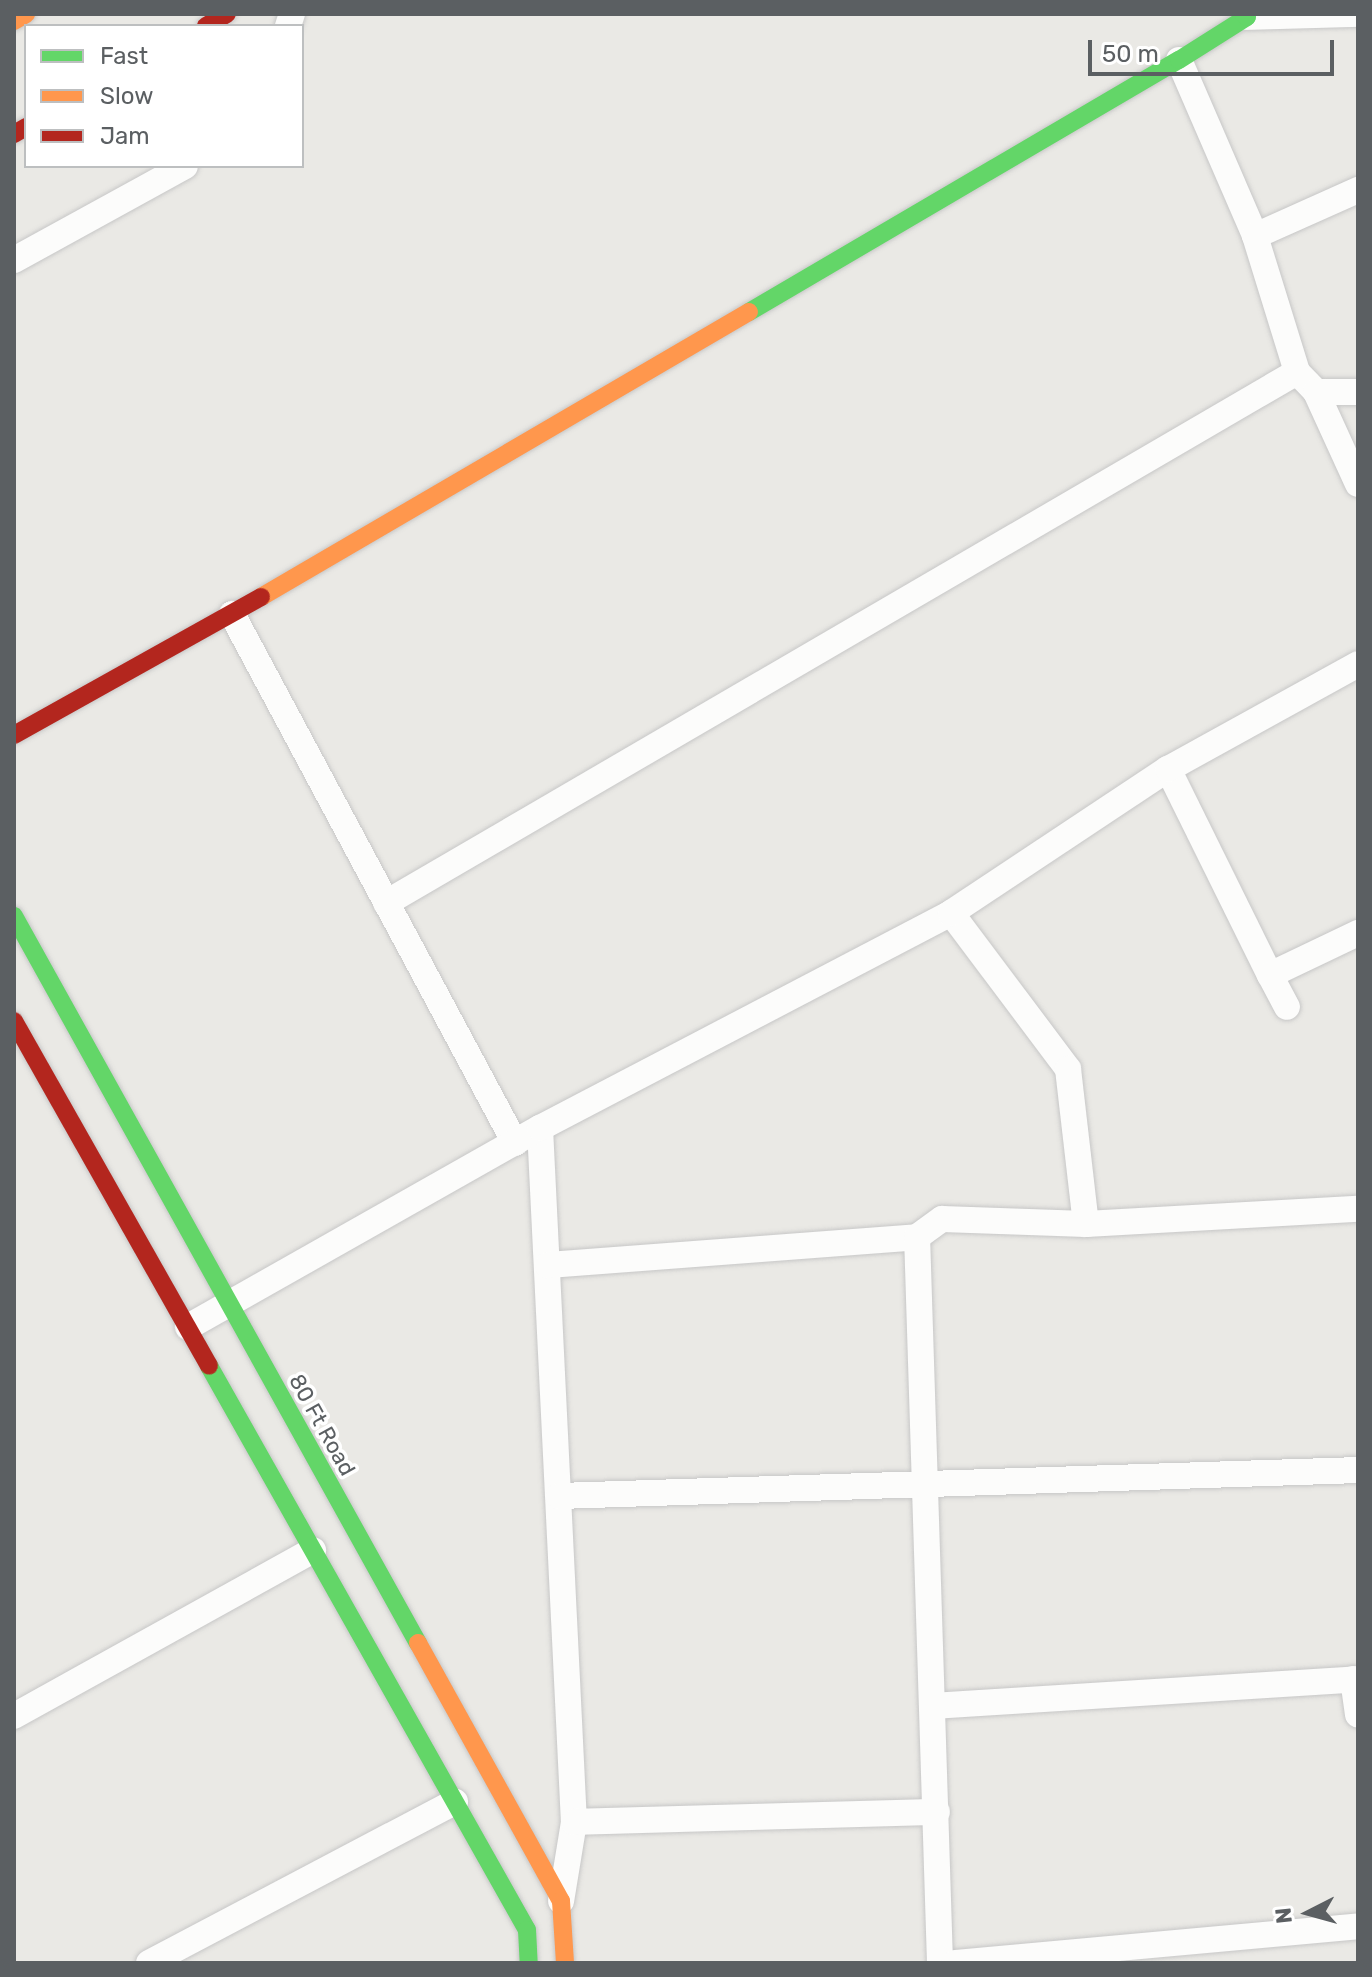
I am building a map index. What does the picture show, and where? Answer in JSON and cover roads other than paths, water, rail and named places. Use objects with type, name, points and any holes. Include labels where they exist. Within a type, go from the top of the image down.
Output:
[{"type":"main road","points":[[14,21],[26,14]]},
{"type":"main road","points":[[210,24],[227,14]]},
{"type":"main road","points":[[14,735],[232,614],[1179,60],[1246,16]]},
{"type":"main road","name":"80 Ft Road","points":[[14,916],[227,1305],[561,1901],[565,1963]]},
{"type":"main road","points":[[14,1021],[527,1930],[529,1963]]},
{"type":"street","points":[[1246,16],[1356,14]]},
{"type":"street","points":[[1179,60],[1255,236],[1297,372],[1316,392],[1358,484]]},
{"type":"street","points":[[14,260],[181,168]]},
{"type":"street","points":[[1255,236],[1358,190]]},
{"type":"street","points":[[386,903],[1297,372]]},
{"type":"street","points":[[1316,392],[1358,392]]},
{"type":"street","points":[[232,614],[515,1143]]},
{"type":"street","points":[[188,1327],[540,1128],[951,913],[1168,769],[1358,664]]},
{"type":"street","points":[[1168,769],[1287,1007]]},
{"type":"street","points":[[951,913],[1068,1069],[1086,1224]]},
{"type":"street","points":[[1270,975],[1358,933]]},
{"type":"street","points":[[540,1128],[574,1822],[561,1901]]},
{"type":"street","points":[[548,1265],[917,1237],[942,1219],[1086,1224],[1358,1209]]},
{"type":"street","points":[[917,1237],[940,1963]]},
{"type":"street","points":[[559,1496],[1358,1470]]},
{"type":"street","points":[[14,1716],[313,1550]]},
{"type":"street","points":[[932,1706],[1356,1679],[1358,1715]]},
{"type":"street","points":[[149,1963],[455,1802]]},
{"type":"street","points":[[574,1822],[937,1812]]},
{"type":"street","points":[[955,1963],[1358,1926]]}]
